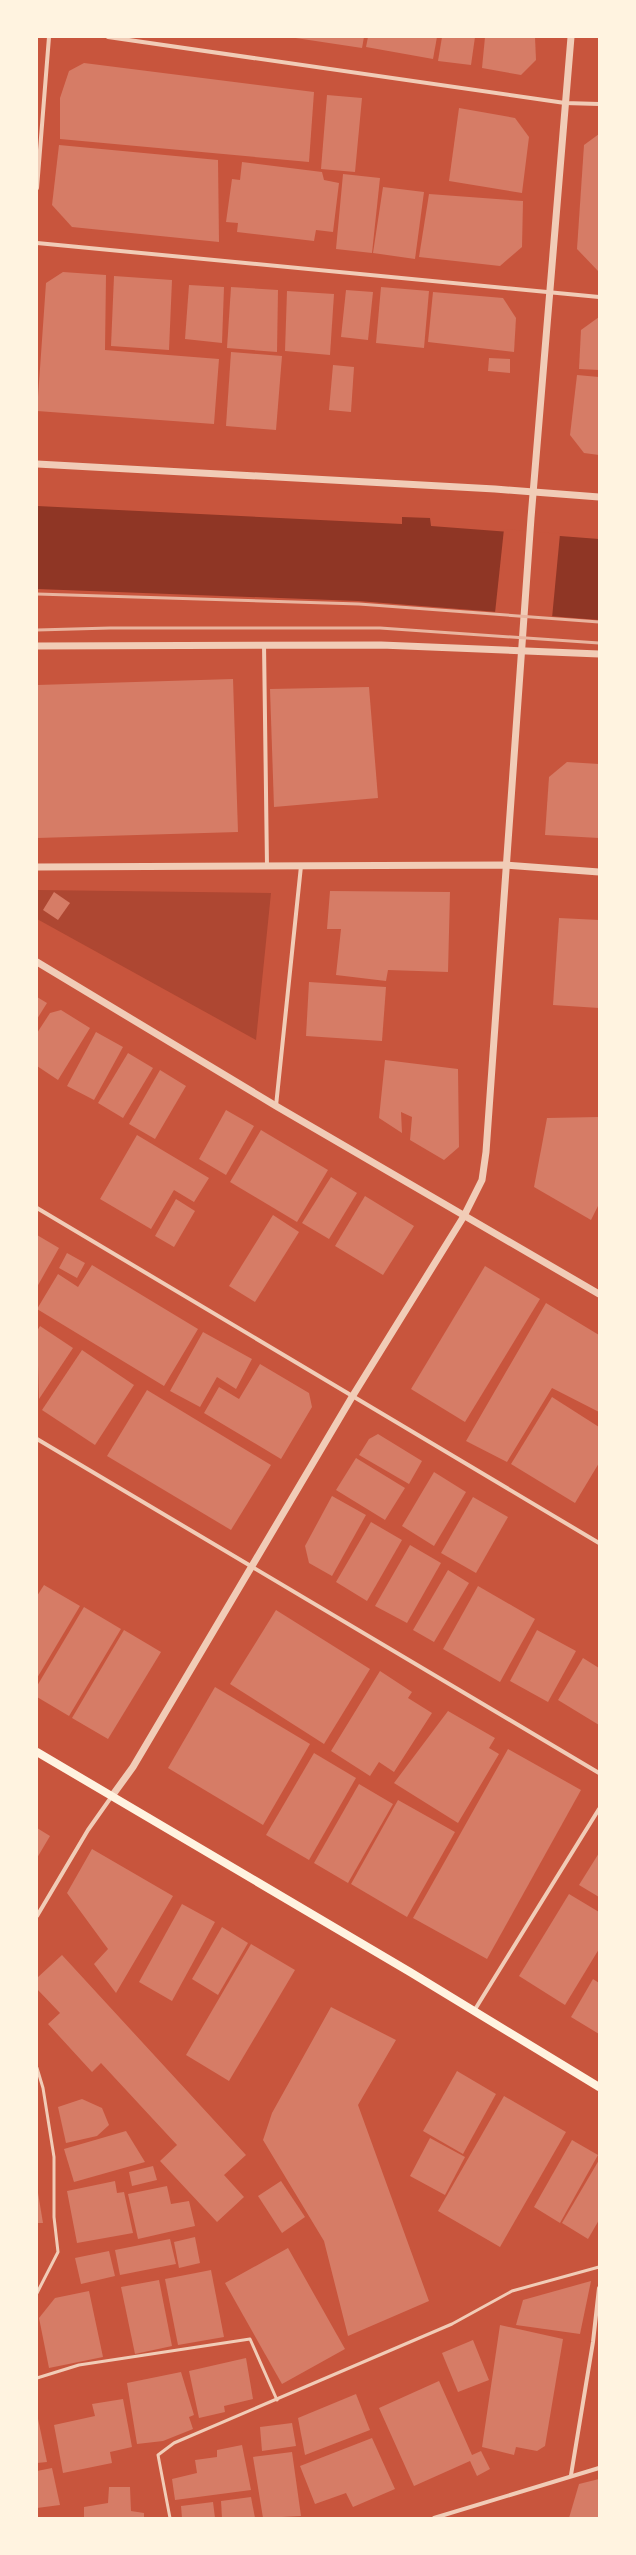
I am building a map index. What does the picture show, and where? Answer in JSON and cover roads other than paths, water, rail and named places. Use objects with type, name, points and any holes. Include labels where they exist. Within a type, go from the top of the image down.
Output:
[{"type":"main road","points":[[37,1752],[474,2011],[599,2087]]},
{"type":"street","points":[[37,188],[39,130],[49,37]]},
{"type":"street","points":[[108,37],[565,103],[599,104]]},
{"type":"street","points":[[37,1916],[88,1830],[133,1768],[352,1397],[464,1216],[482,1180],[486,1152],[523,620],[571,37]]},
{"type":"street","points":[[37,243],[599,297]]},
{"type":"street","points":[[37,464],[534,492],[599,498]]},
{"type":"street","points":[[264,644],[267,866]]},
{"type":"street","points":[[37,646],[264,644],[522,650],[599,654]]},
{"type":"street","points":[[37,867],[506,865],[599,872]]},
{"type":"street","points":[[276,1106],[301,866]]},
{"type":"street","points":[[37,962],[276,1106],[599,1294]]},
{"type":"street","points":[[37,1208],[599,1543]]},
{"type":"street","points":[[37,1439],[599,1773]]},
{"type":"street","points":[[474,2011],[599,1809]]},
{"type":"street","points":[[571,2475],[593,2342],[599,2288]]},
{"type":"street","points":[[434,2518],[571,2475],[599,2468]]},
{"type":"lane","points":[[37,2068],[43,2088],[54,2157],[54,2217],[58,2252],[37,2293]]},
{"type":"lane","points":[[170,2518],[158,2455],[174,2443],[452,2324],[512,2291],[599,2267]]},
{"type":"lane","points":[[37,2378],[79,2365],[250,2339],[277,2400]]},
{"type":"railway","points":[[37,594],[359,604],[599,622]]},
{"type":"railway","points":[[37,630],[110,628],[380,628],[599,643]]}]
